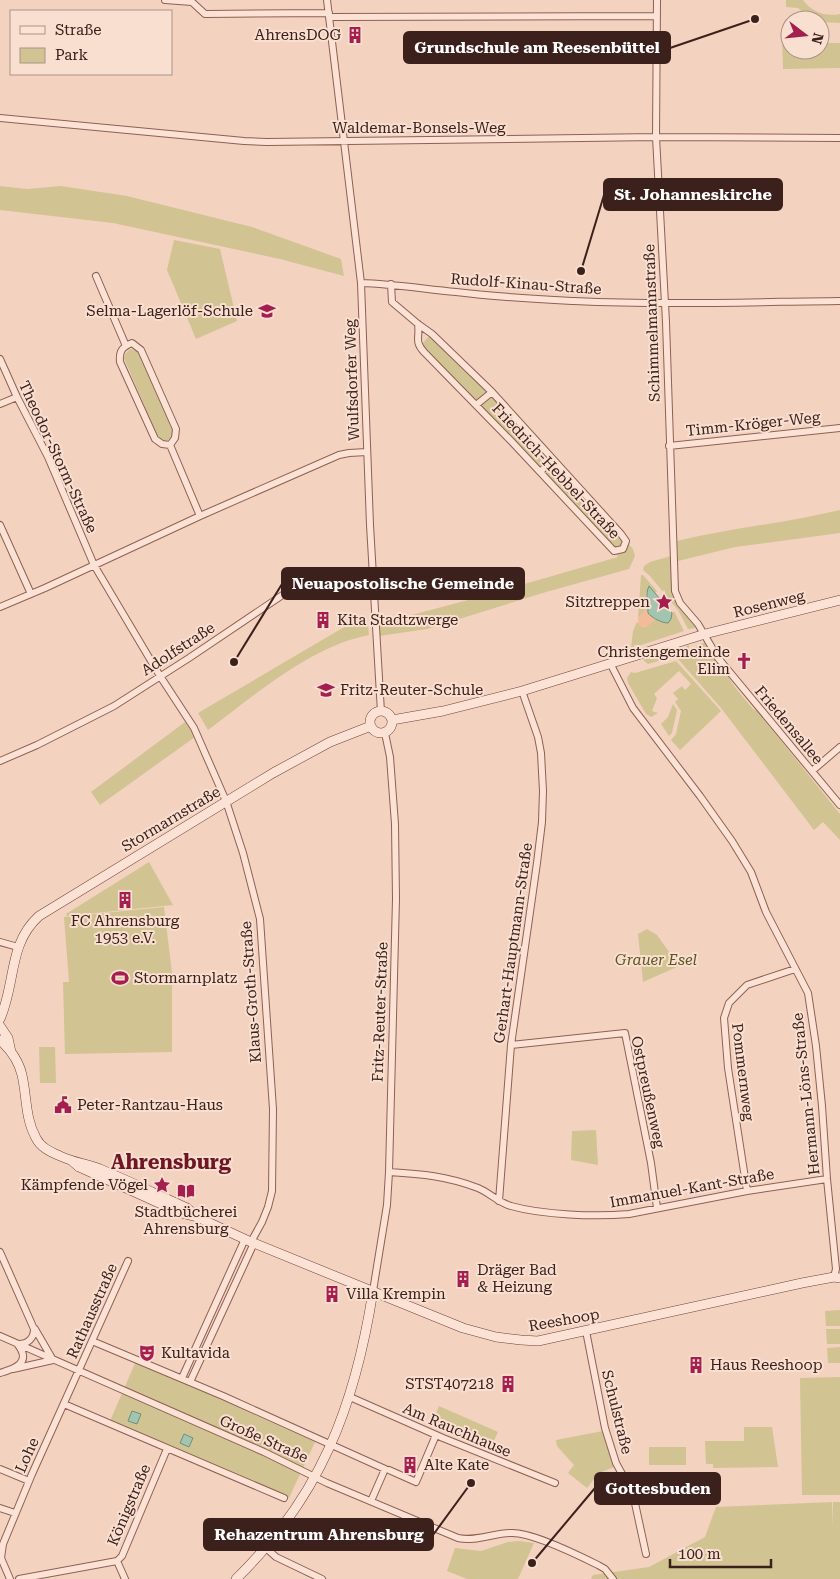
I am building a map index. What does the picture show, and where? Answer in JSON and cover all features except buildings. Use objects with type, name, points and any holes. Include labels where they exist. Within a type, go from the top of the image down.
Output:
[{"type":"street","points":[[165,0],[192,2],[205,14],[657,16]]},
{"type":"street","points":[[199,9],[201,0]]},
{"type":"street","name":"Wulfsdorfer Weg","points":[[0,607],[339,455],[367,452],[362,283],[327,0]]},
{"type":"street","name":"Schimmelmannstraße","points":[[656,0],[656,138],[675,591],[680,603],[705,634]]},
{"type":"street","name":"Waldemar-Bonsels-Weg","points":[[0,118],[244,141],[840,138]]},
{"type":"street","points":[[96,276],[126,346]]},
{"type":"street","name":"Rudolf-Kinau-Straße","points":[[362,283],[391,284],[514,297],[664,304],[840,301]]},
{"type":"street","name":"Friedrich-Hebbel-Straße","points":[[391,284],[392,302],[432,334],[492,392],[621,534],[626,541],[623,549],[614,551],[418,345],[418,324]]},
{"type":"street","points":[[132,343],[142,350],[176,429],[175,438],[170,445],[162,444],[155,439],[120,362],[119,355],[121,350],[132,343]]},
{"type":"street","name":"Theodor-Storm-Straße","points":[[0,359],[17,398],[48,456],[94,565]]},
{"type":"street","points":[[476,405],[492,392]]},
{"type":"street","points":[[0,404],[17,398]]},
{"type":"street","name":"Timm-Kröger-Weg","points":[[669,446],[840,428]]},
{"type":"street","points":[[170,445],[200,516]]},
{"type":"street","points":[[367,452],[381,712]]},
{"type":"street","points":[[540,472],[554,459]]},
{"type":"street","points":[[0,525],[31,594]]},
{"type":"street","name":"Klaus-Groth-Straße","points":[[94,565],[160,676],[194,728],[226,801],[243,853],[260,920],[266,1034],[273,1109],[272,1191],[265,1215],[250,1241],[185,1380]]},
{"type":"street","name":"Adolfstraße","points":[[0,761],[94,716],[160,676],[287,592],[312,581],[372,571]]},
{"type":"street","name":"Rosenweg","points":[[705,634],[840,600]]},
{"type":"street","points":[[392,720],[443,711],[522,691],[705,634]]},
{"type":"street","name":"Friedensallee","points":[[705,634],[718,658],[840,805]]},
{"type":"street","name":"Hermann-Löns-Straße","points":[[610,663],[633,708],[700,796],[750,872],[766,912],[808,993],[822,1106],[837,1277]]},
{"type":"street","name":"Gerhart-Hauptmann-Straße","points":[[499,1201],[511,1045],[538,855],[543,791],[538,738],[522,691]]},
{"type":"street","points":[[376,713],[388,714],[392,720],[390,728],[385,733],[377,732],[371,726],[372,717],[376,713]]},
{"type":"street","name":"Stormarnstraße","points":[[0,1019],[9,995],[18,947],[28,927],[41,914],[305,755],[330,742],[371,726]]},
{"type":"street","name":"Fritz-Reuter-Straße","points":[[373,1291],[389,1172],[396,899],[394,816],[390,757],[385,733]]},
{"type":"street","points":[[812,771],[840,747]]},
{"type":"street","points":[[0,942],[18,947]]},
{"type":"street","name":"Pommernweg","points":[[748,1191],[728,1068],[724,1018],[729,1003],[747,985],[795,968]]},
{"type":"street","points":[[0,1026],[8,1038],[11,1052]]},
{"type":"street","name":"Ostpreußenweg","points":[[511,1045],[626,1033],[651,1163],[657,1208]]},
{"type":"street","points":[[0,1040],[11,1052]]},
{"type":"street","name":"Reeshoop","points":[[11,1052],[22,1075],[27,1114],[36,1138],[44,1148],[72,1161],[79,1167],[190,1216],[197,1217],[250,1241],[463,1328],[496,1337],[538,1341],[837,1277]]},
{"type":"street","name":"Immanuel-Kant-Straße","points":[[389,1172],[434,1175],[452,1179],[480,1189],[511,1206],[528,1210],[598,1215],[629,1214],[748,1191],[827,1179]]},
{"type":"street","name":"Klaus-Groth-Straße","points":[[185,1380],[250,1241]]},
{"type":"street","points":[[0,1252],[33,1325],[54,1360],[0,1373]]},
{"type":"street","name":"Rathausstraße","points":[[77,1370],[128,1261]]},
{"type":"street","points":[[236,1579],[266,1548],[299,1505],[316,1476],[350,1397],[364,1342],[373,1291]]},
{"type":"street","points":[[15,1343],[22,1344],[30,1340],[34,1333],[33,1325]]},
{"type":"street","name":"Schulstraße","points":[[586,1330],[605,1428],[616,1463],[633,1494],[646,1554]]},
{"type":"street","name":"Große Straße","points":[[0,1336],[264,1452],[371,1502],[443,1532],[462,1539],[511,1533],[525,1534],[598,1564],[613,1579]]},
{"type":"street","name":"Große Straße","points":[[92,1341],[385,1469],[371,1502]]},
{"type":"street","points":[[13,1369],[20,1365],[23,1356],[20,1348],[15,1343]]},
{"type":"street","name":"Lohe","points":[[10,1579],[1,1558],[3,1544],[77,1370]]},
{"type":"street","name":"Am Rauchhause","points":[[350,1397],[436,1436],[555,1483]]},
{"type":"street","points":[[64,1404],[284,1498]]},
{"type":"street","points":[[389,1470],[416,1482],[436,1436]]},
{"type":"street","name":"Königstraße","points":[[19,1579],[119,1558],[167,1449]]},
{"type":"street","points":[[0,1469],[29,1481]]},
{"type":"street","points":[[0,1508],[15,1513]]},
{"type":"street","points":[[266,1548],[276,1556],[322,1579]]},
{"type":"street","points":[[119,1558],[125,1579]]},
{"type":"green space","points":[[786,0],[803,0],[810,8],[815,10],[800,10],[786,7]]},
{"type":"green space","points":[[840,14],[840,23],[830,22],[830,15]]},
{"type":"green space","points":[[830,43],[840,43],[840,68],[783,69],[783,60],[830,60]]},
{"type":"green space","points":[[0,186],[27,189],[61,186],[127,196],[252,227],[341,259],[344,276],[280,259],[113,223],[0,210]]},
{"type":"green space","points":[[174,240],[220,249],[237,321],[196,339],[167,270]]},
{"type":"green space","points":[[429,336],[462,366],[523,428],[633,549],[635,556],[629,569],[546,592],[427,629],[379,636],[378,624],[618,557],[609,543],[429,354],[422,344]]},
{"type":"green space","points":[[130,349],[138,351],[171,426],[172,436],[167,440],[164,441],[157,435],[123,356]]},
{"type":"green space","points":[[840,510],[840,533],[735,547],[678,561],[677,541]]},
{"type":"green space","points":[[671,556],[674,592],[695,625],[695,628],[688,629],[678,610],[643,570],[644,566],[650,562]]},
{"type":"green space","points":[[641,575],[657,591],[655,593],[649,586],[646,594],[648,607],[638,618]]},
{"type":"green space","points":[[674,611],[684,631],[638,646],[634,645],[631,648],[633,631],[637,622],[643,627],[656,619],[666,623],[671,619]]},
{"type":"green space","points":[[368,625],[369,635],[347,641],[305,661],[264,687],[208,730],[198,713],[346,626]]},
{"type":"green space","points":[[706,642],[734,686],[753,709],[757,711],[840,814],[840,840],[823,822],[814,830],[721,708],[678,659],[686,656]]},
{"type":"green space","points":[[689,645],[686,653],[648,664],[643,660],[665,653],[666,656],[687,649],[686,646]]},
{"type":"green space","points":[[676,661],[721,711],[680,750],[671,740],[676,734],[681,711],[675,702],[678,699],[673,693],[682,686],[685,690],[691,684],[679,671],[654,694],[657,698],[652,711],[658,713],[651,717],[646,714],[627,678],[631,672],[635,673]]},
{"type":"green space","points":[[673,704],[677,710],[672,733],[669,736],[661,724],[668,717]]},
{"type":"green space","points":[[185,722],[195,737],[100,805],[91,792]]},
{"type":"green space","points":[[149,862],[173,905],[67,916],[66,914]]},
{"type":"green space","name":"Stormarnplatz","points":[[164,907],[172,973],[172,1052],[65,1054],[63,982],[69,982],[64,917]]},
{"type":"green space","name":"Grauer Esel","points":[[647,929],[657,935],[679,966],[643,982],[638,934]]},
{"type":"green space","points":[[39,1047],[55,1047],[56,1083],[40,1083]]},
{"type":"green space","points":[[596,1130],[598,1165],[571,1160],[572,1131]]},
{"type":"green space","points":[[840,1310],[840,1326],[826,1326],[825,1311]]},
{"type":"green space","points":[[826,1329],[840,1329],[840,1344],[827,1344]]},
{"type":"green space","points":[[840,1347],[840,1363],[828,1363],[827,1348]]},
{"type":"green space","points":[[136,1361],[315,1442],[289,1498],[110,1421]]},
{"type":"green space","points":[[840,1377],[840,1495],[802,1495],[800,1378]]},
{"type":"green space","points":[[439,1406],[498,1432],[490,1449],[432,1423]]},
{"type":"green space","points":[[744,1427],[772,1427],[778,1467],[713,1468],[713,1464],[706,1464],[705,1441],[744,1441]]},
{"type":"green space","points":[[603,1431],[614,1467],[599,1473],[587,1488],[568,1473],[574,1465],[557,1446],[556,1440]]},
{"type":"green space","points":[[649,1447],[686,1447],[686,1465],[649,1465]]},
{"type":"green space","points":[[832,1502],[833,1527],[833,1502],[840,1502],[840,1579],[591,1579],[593,1575],[649,1567],[705,1537],[716,1507]]},
{"type":"green space","points":[[508,1542],[534,1543],[518,1579],[467,1579],[447,1571],[455,1548],[481,1551]]},
{"type":"sand","points":[[648,607],[648,613],[656,619],[648,626],[642,627],[639,625],[638,618]]},
{"type":"shaded area","points":[[649,586],[672,613],[668,623],[657,620],[648,613],[647,596]]},
{"type":"shaded area","points":[[132,1411],[141,1414],[137,1424],[128,1421]]},
{"type":"shaded area","points":[[184,1434],[193,1438],[189,1447],[180,1443]]},
{"type":"place","name":"Grundschule am Reesenbüttel","points":[[755,19]]},
{"type":"place","name":"AhrensDOG","points":[[355,35]]},
{"type":"place","name":"St. Johanneskirche","points":[[581,271]]},
{"type":"place","name":"Selma-Lagerlöf-Schule","points":[[267,311]]},
{"type":"place","name":"Sitztreppen","points":[[664,602]]},
{"type":"place","name":"Kita Stadtzwerge","points":[[323,620]]},
{"type":"place","name":"Christengemeinde Elim","points":[[744,661]]},
{"type":"place","name":"Neuapostolische Gemeinde","points":[[234,662]]},
{"type":"place","name":"Fritz-Reuter-Schule","points":[[326,690]]},
{"type":"place","name":"FC Ahrensburg 1953 e.V.","points":[[125,900]]},
{"type":"place","name":"Stormarnplatz","points":[[120,978]]},
{"type":"place","name":"Peter-Rantzau-Haus","points":[[63,1105]]},
{"type":"place","name":"Kämpfende Vögel","points":[[162,1185]]},
{"type":"place","name":"Stadtbücherei Ahrensburg","points":[[186,1191]]},
{"type":"place","name":"Dräger Bad & Heizung","points":[[463,1279]]},
{"type":"place","name":"Villa Krempin","points":[[332,1294]]},
{"type":"place","name":"Kultavida","points":[[147,1353]]},
{"type":"place","name":"Haus Reeshoop","points":[[696,1365]]},
{"type":"place","name":"STST407218","points":[[508,1384]]},
{"type":"place","name":"Alte Kate","points":[[410,1465]]},
{"type":"place","name":"Rehazentrum Ahrensburg","points":[[471,1483]]},
{"type":"place","name":"Gottesbuden","points":[[532,1563]]},
{"type":"district","name":"Ahrensburg","points":[[171,1162]]}]
